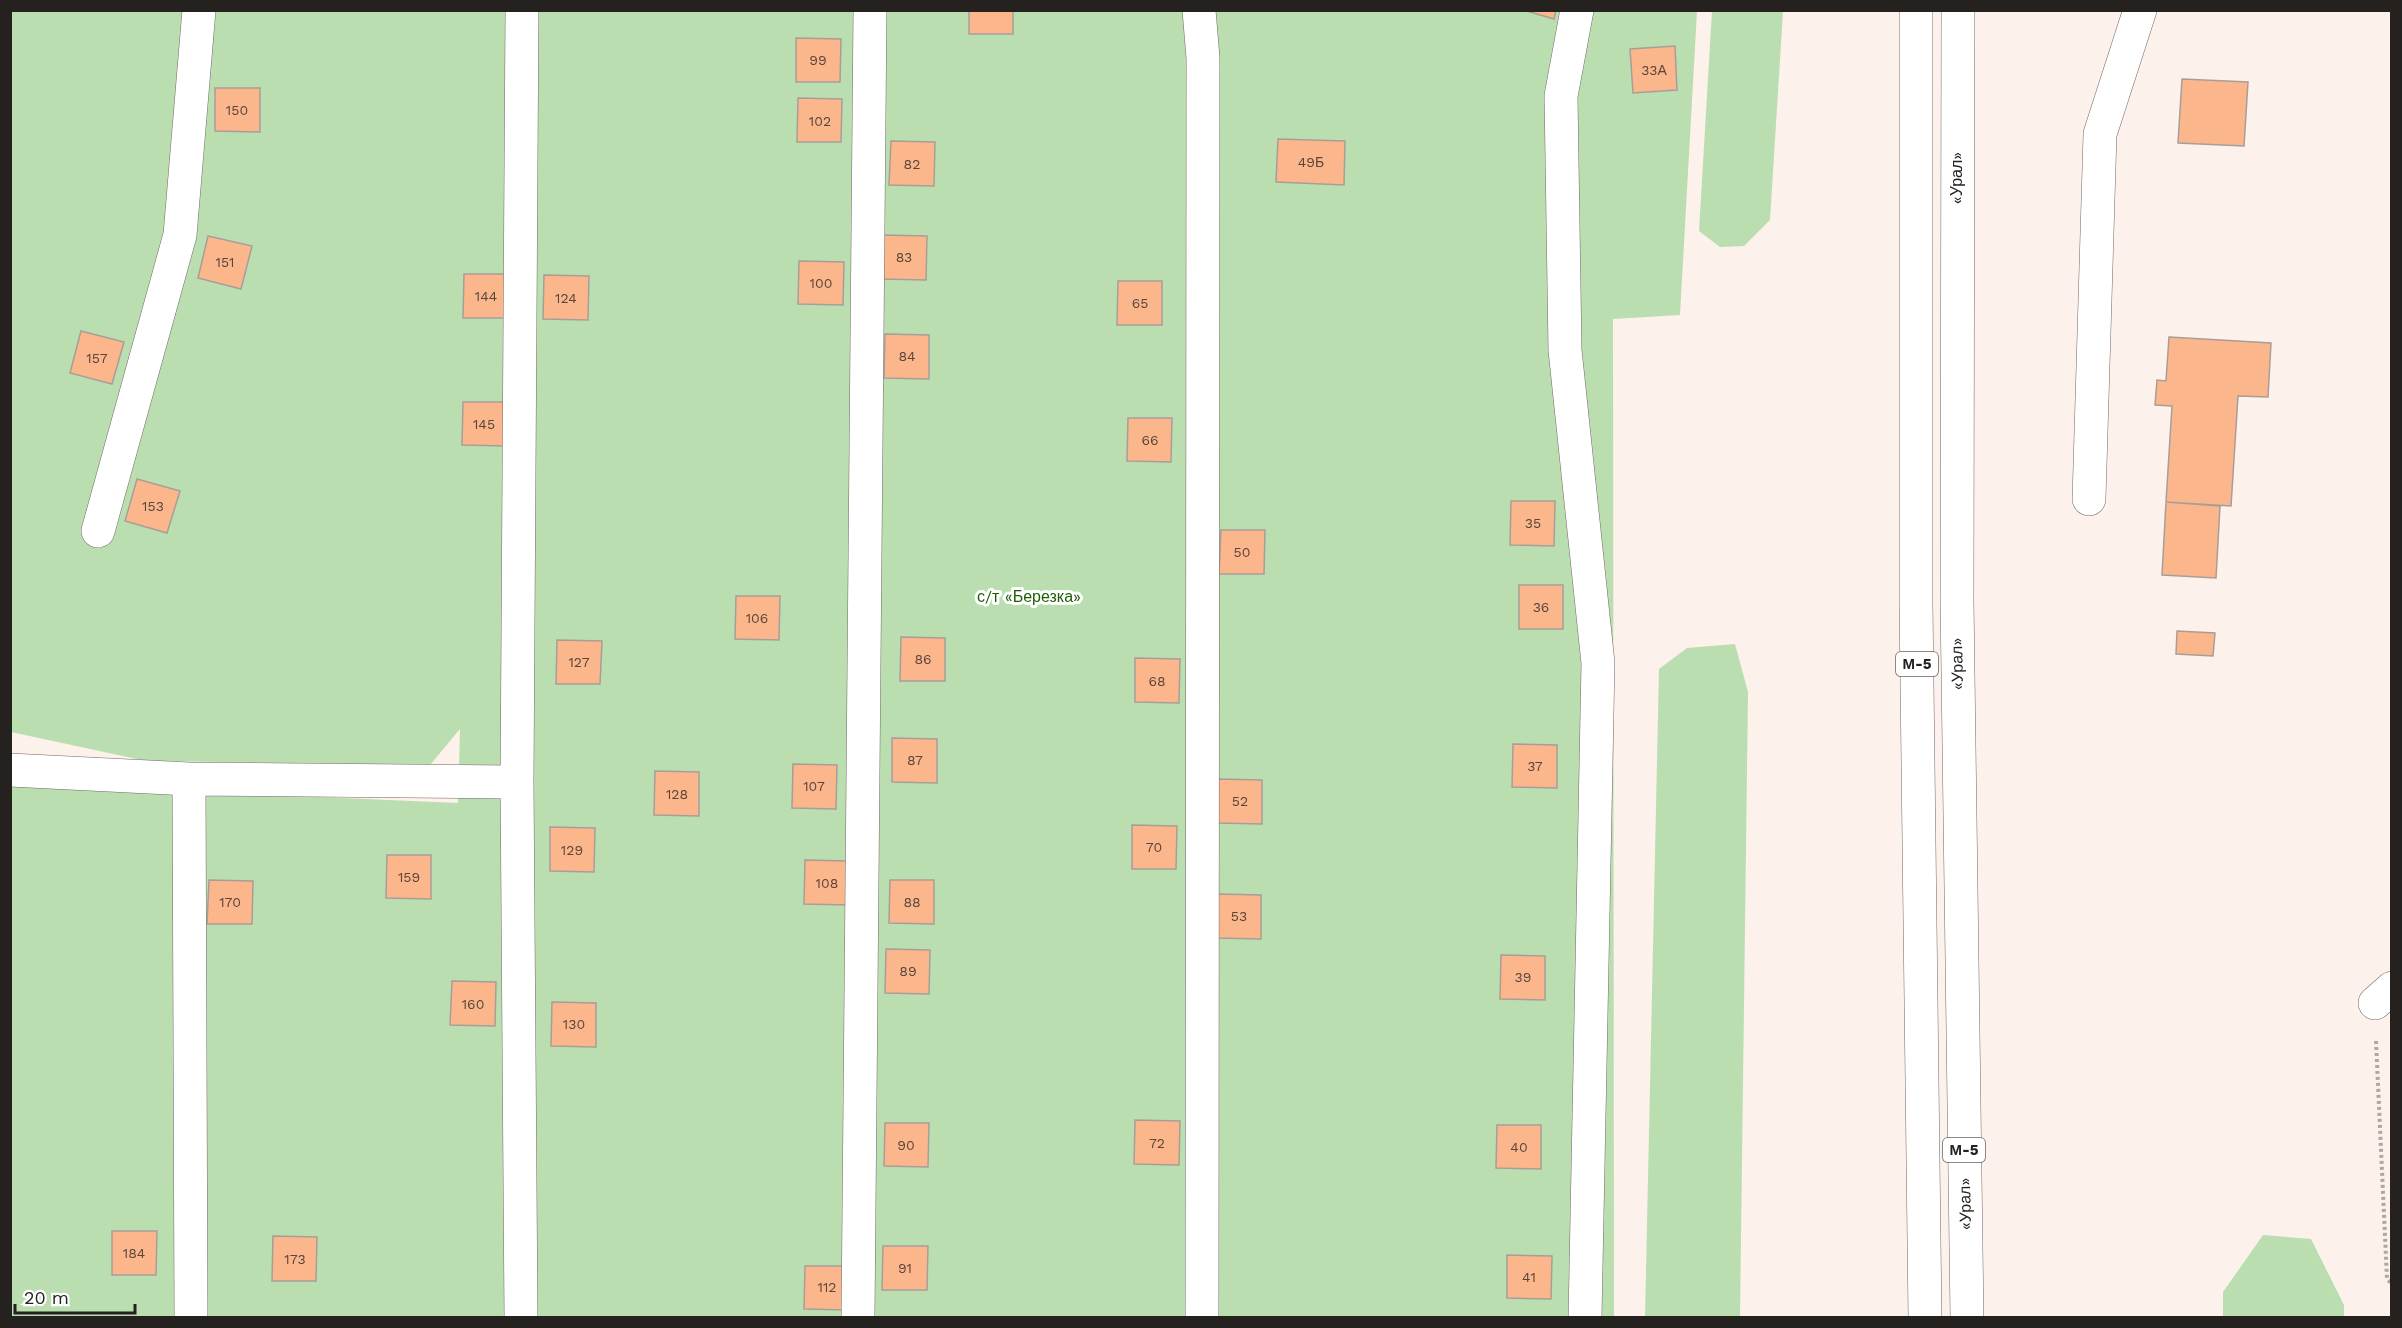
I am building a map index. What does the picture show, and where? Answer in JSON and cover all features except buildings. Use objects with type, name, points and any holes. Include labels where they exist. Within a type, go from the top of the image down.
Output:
[{"type":"main road","points":[[98,531],[180,235],[199,10]]},
{"type":"main road","points":[[522,10],[517,782],[522,1317]]},
{"type":"main road","points":[[858,1317],[870,10]]},
{"type":"main road","points":[[1199,10],[1203,58],[1202,1317]]},
{"type":"main road","points":[[1577,10],[1561,96],[1565,350],[1598,663],[1585,1317]]},
{"type":"main road","name":"М-5","points":[[1916,10],[1916,604],[1925,1317]]},
{"type":"main road","name":"«Урал»","points":[[1958,10],[1957,601],[1967,1317]]},
{"type":"main road","points":[[2090,499],[2100,134],[2140,10]]},
{"type":"main road","points":[[10,770],[189,779],[517,782]]},
{"type":"main road","points":[[189,779],[191,1317]]},
{"type":"path","points":[[2383,995],[2387,1279],[2391,1284]]},
{"type":"green space","name":"с/т «Березка»","points":[[10,11],[1697,11],[1680,315],[1613,319],[1614,1317],[11,1317],[11,784],[458,803],[460,729],[430,765],[146,761],[11,732]]},
{"type":"green space","points":[[1712,11],[1783,11],[1770,220],[1744,246],[1720,247],[1699,231]]},
{"type":"green space","points":[[1735,644],[1748,692],[1740,1317],[1645,1317],[1659,669],[1687,648]]},
{"type":"green space","points":[[2263,1235],[2311,1239],[2344,1305],[2344,1317],[2223,1317],[2223,1292]]}]
